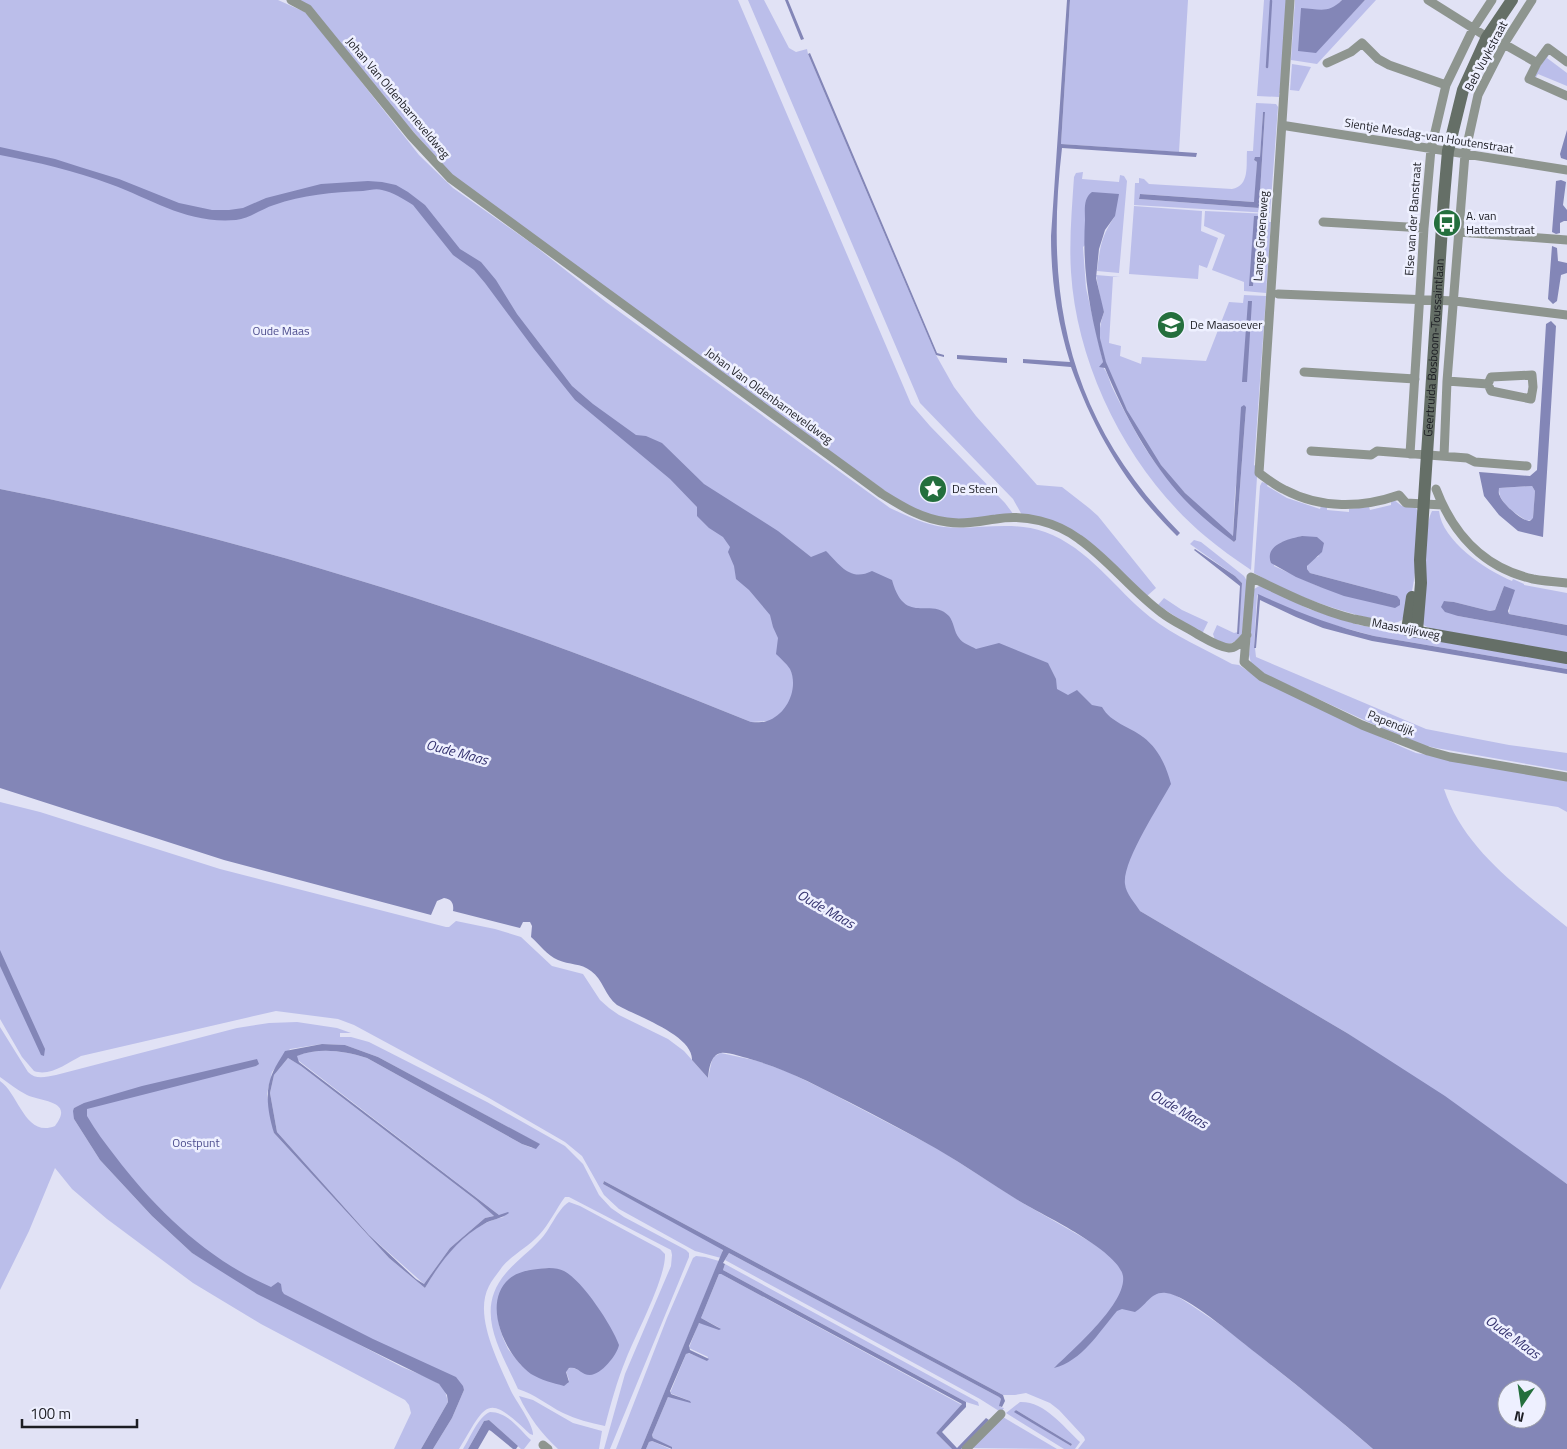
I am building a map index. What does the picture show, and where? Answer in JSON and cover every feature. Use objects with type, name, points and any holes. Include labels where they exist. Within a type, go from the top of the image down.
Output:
[{"type":"street","name":"Johan Van Oldenbarneveldweg","points":[[290,0],[308,9],[411,136],[450,178],[882,494],[908,511],[949,523],[974,523],[998,518],[1046,522],[1080,540],[1162,613],[1202,637],[1220,646],[1229,648],[1237,646],[1247,635]]},
{"type":"street","name":"Lange Groeneweg","points":[[1290,0],[1259,473],[1285,491],[1309,500],[1336,505],[1365,504],[1399,495],[1406,503],[1424,505]]},
{"type":"street","points":[[1428,0],[1473,29],[1537,63]]},
{"type":"street","name":"Else van der Banstraat","points":[[1410,454],[1430,149],[1446,85],[1473,29],[1492,0]]},
{"type":"street","name":"Geertruida Bosboom-Toussaintlaan","points":[[1412,631],[1421,583],[1420,560],[1448,151],[1463,90],[1487,37],[1512,0]]},
{"type":"street","name":"Beb Vuykstraat","points":[[1444,456],[1447,381],[1455,301],[1458,232],[1465,154],[1478,95],[1504,44],[1532,0]]},
{"type":"street","points":[[1326,63],[1351,52],[1362,42],[1378,59],[1389,65],[1446,85]]},
{"type":"street","points":[[1567,62],[1548,48],[1537,63],[1530,80],[1567,96]]},
{"type":"street","name":"Sientje Mesdag-van Houtenstraat","points":[[1287,126],[1567,170]]},
{"type":"street","points":[[1323,222],[1424,228]]},
{"type":"street","points":[[1458,232],[1563,240]]},
{"type":"street","points":[[1278,294],[1455,301],[1567,315]]},
{"type":"street","points":[[1304,372],[1415,379]]},
{"type":"street","points":[[1532,375],[1531,399],[1491,391],[1488,384],[1491,377],[1532,375]]},
{"type":"street","points":[[1447,381],[1488,384]]},
{"type":"street","points":[[1311,451],[1371,455],[1377,452],[1444,456],[1467,458],[1476,462],[1527,466]]},
{"type":"street","points":[[1436,489],[1455,528],[1468,543],[1488,559],[1509,571],[1532,579],[1567,583]]},
{"type":"street","points":[[1424,505],[1443,505]]},
{"type":"street","name":"Maaswijkweg","points":[[1247,635],[1251,577],[1290,596],[1354,619],[1567,658]]},
{"type":"street","name":"Papendijk","points":[[1247,635],[1244,662],[1262,677],[1362,725],[1428,751],[1450,757],[1567,777]]},
{"type":"street","points":[[966,1449],[1001,1414]]},
{"type":"green space","name":"Oude Maas","points":[[0,0],[278,0],[307,13],[419,155],[453,188],[531,243],[606,302],[890,508],[937,526],[957,528],[1008,526],[1033,528],[1045,532],[1075,548],[1101,570],[1137,606],[1169,630],[1232,664],[1239,665],[1263,681],[1402,747],[1416,753],[1567,778],[1567,812],[1558,807],[1444,789],[1453,811],[1479,849],[1513,882],[1567,927],[1567,1184],[1347,1033],[1140,911],[768,721],[751,722],[631,674],[541,641],[385,588],[194,533],[65,502],[0,489]]},
{"type":"green space","points":[[295,0],[738,0],[911,404],[1005,503],[1014,515],[963,520],[937,517],[907,506],[868,479],[454,177]]},
{"type":"green space","points":[[748,0],[764,0],[789,48],[796,52],[807,49],[936,355],[954,387],[976,416],[1037,485],[1062,487],[1098,516],[1156,588],[1147,596],[1091,544],[1022,515],[1013,499],[920,403]]},
{"type":"green space","points":[[1070,0],[1188,0],[1179,152],[1061,144]]},
{"type":"green space","points":[[1264,0],[1287,0],[1281,93],[1279,93],[1279,97],[1257,96]]},
{"type":"green space","points":[[1295,0],[1342,0],[1329,10],[1315,53],[1365,0],[1376,0],[1317,64],[1291,60]]},
{"type":"green space","points":[[1548,53],[1550,53],[1547,58],[1567,73],[1567,86],[1538,74],[1535,79],[1534,77]]},
{"type":"green space","points":[[1292,64],[1311,67],[1299,91],[1290,90]]},
{"type":"green space","points":[[1256,103],[1276,104],[1278,107],[1270,213],[1134,205],[1135,183],[1139,183],[1139,178],[1144,179],[1149,184],[1232,189],[1238,187],[1242,184],[1246,174],[1247,151],[1253,151]],"holes":[[[1263,112],[1265,112],[1259,208],[1139,199],[1140,194],[1255,202],[1257,162],[1254,160],[1255,158],[1260,158]]]},
{"type":"green space","points":[[1083,172],[1082,179],[1119,182],[1120,175],[1124,176],[1127,181],[1119,273],[1097,271],[1102,242],[1115,216],[1083,247],[1086,288],[1103,362],[1101,365],[1107,373],[1116,395],[1149,455],[1194,508],[1234,542],[1236,540],[1246,407],[1235,493],[1233,536],[1204,512],[1170,477],[1133,420],[1115,386],[1103,353],[1100,338],[1104,312],[1096,275],[1120,277],[1113,277],[1109,343],[1121,346],[1120,356],[1141,364],[1142,357],[1206,361],[1229,302],[1243,303],[1244,295],[1266,296],[1254,465],[1256,466],[1257,477],[1251,570],[1205,536],[1178,511],[1153,482],[1131,450],[1112,417],[1096,382],[1075,309],[1071,272],[1074,177],[1076,173]]},
{"type":"green space","points":[[1134,206],[1202,211],[1201,231],[1218,238],[1207,268],[1199,265],[1198,279],[1129,274]]},
{"type":"green space","points":[[1205,211],[1269,214],[1269,222],[1271,222],[1266,293],[1244,291],[1244,282],[1212,270],[1225,235],[1204,226]]},
{"type":"green space","points":[[1262,482],[1268,484],[1267,486],[1287,498],[1320,509],[1321,506],[1327,507],[1327,510],[1349,512],[1349,509],[1369,507],[1370,510],[1391,505],[1391,502],[1394,500],[1402,506],[1416,508],[1418,511],[1416,567],[1411,595],[1402,620],[1394,624],[1339,610],[1288,591],[1254,573],[1260,486]],"holes":[[[1302,536],[1319,556],[1308,564],[1307,569],[1310,573],[1397,596],[1320,587],[1274,566],[1280,543]]]},
{"type":"green space","points":[[1532,486],[1535,491],[1533,519],[1527,521],[1504,503],[1499,493],[1499,488]]},
{"type":"green space","points":[[1432,511],[1439,511],[1448,533],[1467,553],[1490,570],[1524,585],[1567,593],[1567,625],[1509,614],[1510,605],[1504,586],[1495,610],[1490,611],[1444,601],[1458,616],[1567,636],[1567,654],[1439,632],[1425,626],[1420,621],[1425,547]]},
{"type":"green space","points":[[1194,540],[1201,542],[1244,576],[1247,581],[1242,635],[1230,644],[1215,640],[1213,634],[1217,625],[1234,633],[1238,632],[1238,634],[1242,583],[1190,544]]},
{"type":"green space","points":[[1261,585],[1309,609],[1359,625],[1567,662],[1567,669],[1374,636],[1319,621],[1257,595],[1254,647],[1256,657],[1426,729],[1509,745],[1567,753],[1567,771],[1414,743],[1264,674],[1251,663],[1249,655],[1254,589]]},
{"type":"green space","points":[[1164,598],[1182,610],[1208,622],[1202,634],[1158,605]]},
{"type":"green space","points":[[0,802],[40,812],[220,869],[446,927],[449,927],[456,921],[495,929],[521,937],[552,966],[583,974],[600,1000],[609,1008],[619,1015],[668,1039],[684,1051],[708,1078],[712,1060],[721,1053],[758,1061],[788,1072],[823,1089],[938,1149],[1021,1202],[1089,1241],[1225,1328],[1373,1449],[1078,1449],[1085,1440],[1084,1437],[1050,1403],[1026,1393],[1003,1395],[604,1181],[603,1184],[723,1248],[721,1258],[695,1251],[619,1209],[604,1195],[582,1156],[565,1142],[489,1098],[354,1025],[338,1019],[276,1011],[81,1056],[52,1071],[34,1071],[22,1057],[0,1019]]},
{"type":"green space","name":"Oostpunt","points":[[297,1022],[337,1028],[351,1033],[340,1033],[340,1037],[351,1037],[369,1042],[487,1102],[565,1146],[583,1164],[599,1195],[611,1208],[689,1253],[610,1449],[604,1449],[625,1374],[671,1266],[672,1255],[671,1250],[569,1197],[565,1197],[539,1235],[502,1267],[490,1284],[485,1298],[484,1311],[490,1339],[511,1391],[531,1425],[533,1435],[504,1412],[496,1408],[488,1409],[476,1421],[459,1449],[433,1449],[452,1418],[464,1390],[453,1388],[195,1248],[118,1172],[80,1106],[74,1108],[74,1119],[100,1160],[152,1216],[192,1253],[360,1345],[402,1367],[429,1378],[439,1384],[445,1391],[448,1402],[421,1449],[394,1449],[411,1413],[409,1405],[405,1400],[261,1324],[193,1283],[107,1219],[72,1189],[55,1168],[29,1231],[0,1290],[0,1081],[7,1087],[23,1113],[36,1126],[45,1128],[55,1126],[61,1111],[54,1103],[27,1095],[0,1077],[0,1027],[28,1072],[31,1075],[41,1077],[56,1075],[237,1028],[269,1023]],"holes":[[[322,1044],[345,1045],[378,1057],[539,1144],[532,1148],[522,1144],[367,1058],[350,1053],[332,1051],[305,1053],[296,1056],[299,1061],[504,1217],[479,1227],[457,1244],[439,1265],[425,1288],[389,1258],[274,1133],[267,1094],[272,1072],[290,1049]]]},
{"type":"green space","points":[[288,1058],[476,1200],[494,1216],[485,1218],[450,1248],[424,1284],[369,1235],[277,1132],[270,1093],[274,1075]]},
{"type":"green space","points":[[569,1202],[580,1206],[660,1249],[665,1254],[661,1277],[623,1367],[605,1426],[568,1415],[518,1389],[493,1331],[491,1316],[496,1287],[506,1273],[543,1237]],"holes":[[[549,1268],[591,1375],[571,1367],[566,1371],[569,1380],[567,1384],[521,1365],[508,1349],[499,1325],[497,1309],[526,1271]]]},
{"type":"green space","points":[[729,1253],[999,1397],[1001,1399],[1000,1407],[1004,1408],[1002,1411],[999,1411],[725,1260]]},
{"type":"green space","points":[[696,1256],[719,1261],[641,1449],[616,1449],[667,1318],[693,1258]]},
{"type":"green space","points":[[725,1264],[978,1402],[979,1406],[966,1402],[723,1270]]},
{"type":"green space","points":[[719,1274],[962,1405],[936,1433],[952,1449],[672,1449],[653,1438],[652,1435],[668,1397],[690,1401],[670,1393],[686,1354],[688,1353],[707,1360],[708,1357],[689,1348],[698,1324],[720,1328],[701,1318]]},
{"type":"green space","points":[[519,1396],[533,1400],[573,1423],[602,1431],[599,1449],[558,1449],[536,1424]]},
{"type":"green space","points":[[1020,1402],[1037,1406],[1053,1416],[1080,1442],[1075,1449],[1064,1449],[1006,1413]],"holes":[[[1016,1410],[1072,1444],[1071,1446],[1015,1412]]]},
{"type":"green space","points":[[490,1412],[508,1418],[531,1440],[524,1449],[521,1449],[489,1420],[484,1421],[468,1449],[463,1449],[478,1423]]},
{"type":"green space","points":[[1003,1417],[1057,1449],[970,1448]]},
{"type":"green space","points":[[652,1441],[670,1449],[646,1449],[649,1442]]},
{"type":"water","points":[[785,0],[788,0],[804,39],[801,40]]},
{"type":"water","points":[[1067,0],[1070,0],[1061,144],[1197,153],[1196,157],[1062,148],[1057,204],[1057,257],[1062,307],[1073,356],[1089,402],[1112,447],[1142,490],[1180,533],[1177,536],[1142,498],[1127,478],[1102,436],[1080,391],[1071,367],[1023,363],[1023,359],[1070,362],[1056,300],[1051,236]]},
{"type":"water","points":[[1342,0],[1365,0],[1316,53],[1298,51],[1301,8],[1328,9]]},
{"type":"water","points":[[810,53],[937,353],[944,355],[944,357],[936,355],[808,54]]},
{"type":"water","points":[[1263,112],[1265,112],[1259,208],[1139,199],[1140,194],[1254,202],[1257,162],[1254,160],[1255,157],[1260,157]]},
{"type":"water","points":[[1567,130],[1567,160],[1561,158],[1560,154]]},
{"type":"water","points":[[0,147],[55,159],[119,179],[179,203],[212,210],[243,208],[266,198],[321,184],[368,181],[396,185],[425,205],[460,249],[481,262],[496,280],[517,314],[572,386],[593,404],[636,435],[646,436],[662,443],[704,484],[778,531],[811,557],[826,551],[851,573],[864,574],[872,571],[892,580],[897,594],[904,603],[911,607],[942,611],[951,618],[960,640],[976,649],[999,643],[1048,663],[1056,679],[1057,689],[1068,695],[1077,690],[1092,705],[1102,707],[1115,721],[1138,733],[1149,742],[1161,758],[1171,784],[1135,848],[1126,874],[1125,884],[1127,891],[1140,911],[1347,1033],[1445,1096],[1567,1184],[1567,1449],[1373,1449],[1210,1317],[1175,1295],[1166,1293],[1156,1294],[1135,1312],[1122,1309],[1117,1311],[1089,1345],[1073,1359],[1054,1368],[1108,1312],[1122,1287],[1123,1276],[1118,1266],[1108,1256],[1079,1234],[1021,1202],[937,1149],[802,1078],[763,1063],[736,1055],[721,1053],[717,1054],[712,1060],[708,1078],[692,1060],[690,1051],[683,1042],[674,1035],[617,1005],[595,974],[587,968],[558,960],[547,953],[531,937],[532,926],[530,922],[523,922],[520,928],[453,911],[452,902],[444,898],[437,901],[431,915],[224,860],[0,788],[0,489],[65,502],[194,533],[385,588],[511,630],[631,674],[751,722],[765,722],[780,713],[789,700],[793,684],[790,669],[776,654],[778,638],[770,615],[749,590],[736,579],[734,566],[728,552],[730,547],[723,537],[709,528],[697,516],[697,507],[670,479],[575,400],[485,283],[474,270],[453,255],[413,205],[390,192],[375,189],[307,196],[269,207],[241,219],[218,220],[186,215],[110,184],[42,164],[0,155]]},
{"type":"water","points":[[1556,181],[1566,182],[1563,205],[1567,210],[1567,221],[1560,223],[1560,233],[1556,234],[1552,232]]},
{"type":"water","points":[[1092,192],[1119,194],[1115,216],[1105,230],[1099,249],[1096,278],[1104,312],[1100,324],[1100,338],[1106,362],[1127,410],[1161,465],[1185,493],[1233,536],[1241,407],[1244,405],[1246,407],[1236,540],[1234,542],[1196,511],[1160,470],[1129,420],[1105,368],[1099,367],[1103,362],[1088,292],[1084,239],[1085,205],[1087,198]]},
{"type":"water","points":[[1254,216],[1258,216],[1253,286],[1249,286]]},
{"type":"water","points":[[1552,246],[1557,248],[1558,261],[1567,263],[1567,273],[1561,275],[1557,301],[1553,304],[1548,299]]},
{"type":"water","points":[[1248,301],[1252,301],[1247,382],[1242,382]]},
{"type":"water","points":[[1551,321],[1556,326],[1543,537],[1518,531],[1499,515],[1484,496],[1479,472],[1530,476],[1537,470],[1546,324]],"holes":[[[1532,486],[1535,491],[1533,518],[1529,521],[1511,510],[1499,495],[1499,488]]]},
{"type":"water","points":[[957,355],[1007,358],[1007,363],[957,359]]},
{"type":"water","points":[[1302,536],[1317,537],[1324,543],[1322,552],[1307,566],[1310,573],[1397,596],[1400,600],[1400,605],[1395,608],[1344,596],[1296,577],[1271,563],[1270,557],[1274,547],[1284,541]]},
{"type":"water","points":[[1195,549],[1235,576],[1242,583],[1239,634],[1237,634],[1240,586]]},
{"type":"water","points":[[1504,586],[1515,590],[1508,611],[1509,614],[1567,625],[1567,636],[1458,616],[1445,612],[1441,607],[1444,601],[1490,611],[1495,610]]},
{"type":"water","points":[[1258,594],[1315,618],[1374,636],[1567,669],[1567,674],[1372,641],[1323,628],[1260,600],[1256,648],[1254,648]]},
{"type":"water","points":[[0,950],[45,1049],[44,1056],[41,1055],[0,966]]},
{"type":"water","points":[[322,1044],[345,1045],[378,1057],[540,1144],[536,1149],[522,1144],[367,1058],[350,1053],[332,1051],[306,1053],[297,1056],[299,1062],[499,1215],[509,1213],[487,1222],[458,1244],[436,1270],[425,1288],[389,1258],[274,1133],[269,1110],[268,1094],[270,1079],[285,1051]],"holes":[[[288,1058],[476,1200],[494,1216],[485,1218],[450,1248],[424,1284],[416,1279],[369,1235],[277,1132],[270,1093],[274,1075]]]},
{"type":"water","points":[[257,1059],[259,1064],[256,1066],[87,1109],[87,1116],[111,1151],[148,1195],[185,1232],[226,1263],[271,1287],[278,1282],[281,1284],[284,1294],[373,1339],[456,1377],[464,1390],[452,1418],[433,1449],[421,1449],[448,1402],[447,1395],[439,1384],[257,1294],[192,1253],[152,1216],[100,1160],[74,1119],[74,1108],[84,1103],[142,1086]]},
{"type":"water","points":[[604,1181],[1003,1395],[1005,1401],[1002,1407],[999,1406],[1001,1399],[999,1397],[729,1253],[723,1263],[725,1264],[723,1270],[966,1402],[966,1407],[942,1432],[957,1448],[986,1418],[989,1420],[961,1449],[952,1449],[936,1433],[962,1404],[719,1274],[701,1318],[721,1329],[699,1323],[689,1346],[690,1350],[709,1359],[707,1361],[689,1353],[686,1354],[670,1391],[671,1394],[691,1403],[668,1397],[652,1435],[653,1438],[672,1447],[672,1449],[652,1441],[649,1442],[646,1449],[641,1449],[723,1250],[603,1184]]},
{"type":"water","points":[[549,1268],[564,1271],[580,1284],[604,1316],[619,1345],[608,1364],[599,1372],[587,1375],[575,1368],[569,1368],[566,1372],[569,1382],[564,1386],[535,1376],[522,1366],[506,1343],[497,1315],[497,1302],[501,1290],[509,1279],[523,1272]]},
{"type":"water","points":[[1016,1410],[1072,1444],[1071,1446],[1014,1412]]},
{"type":"water","points":[[489,1420],[518,1446],[516,1449],[513,1449],[489,1430],[478,1449],[468,1449],[484,1421]]},
{"type":"waterway","points":[[1267,67],[1271,1]]},
{"type":"place","name":"A. van Hattemstraat","points":[[1447,223]]},
{"type":"place","name":"De Maasoever","points":[[1171,325]]},
{"type":"place","name":"De Steen","points":[[933,489]]}]
